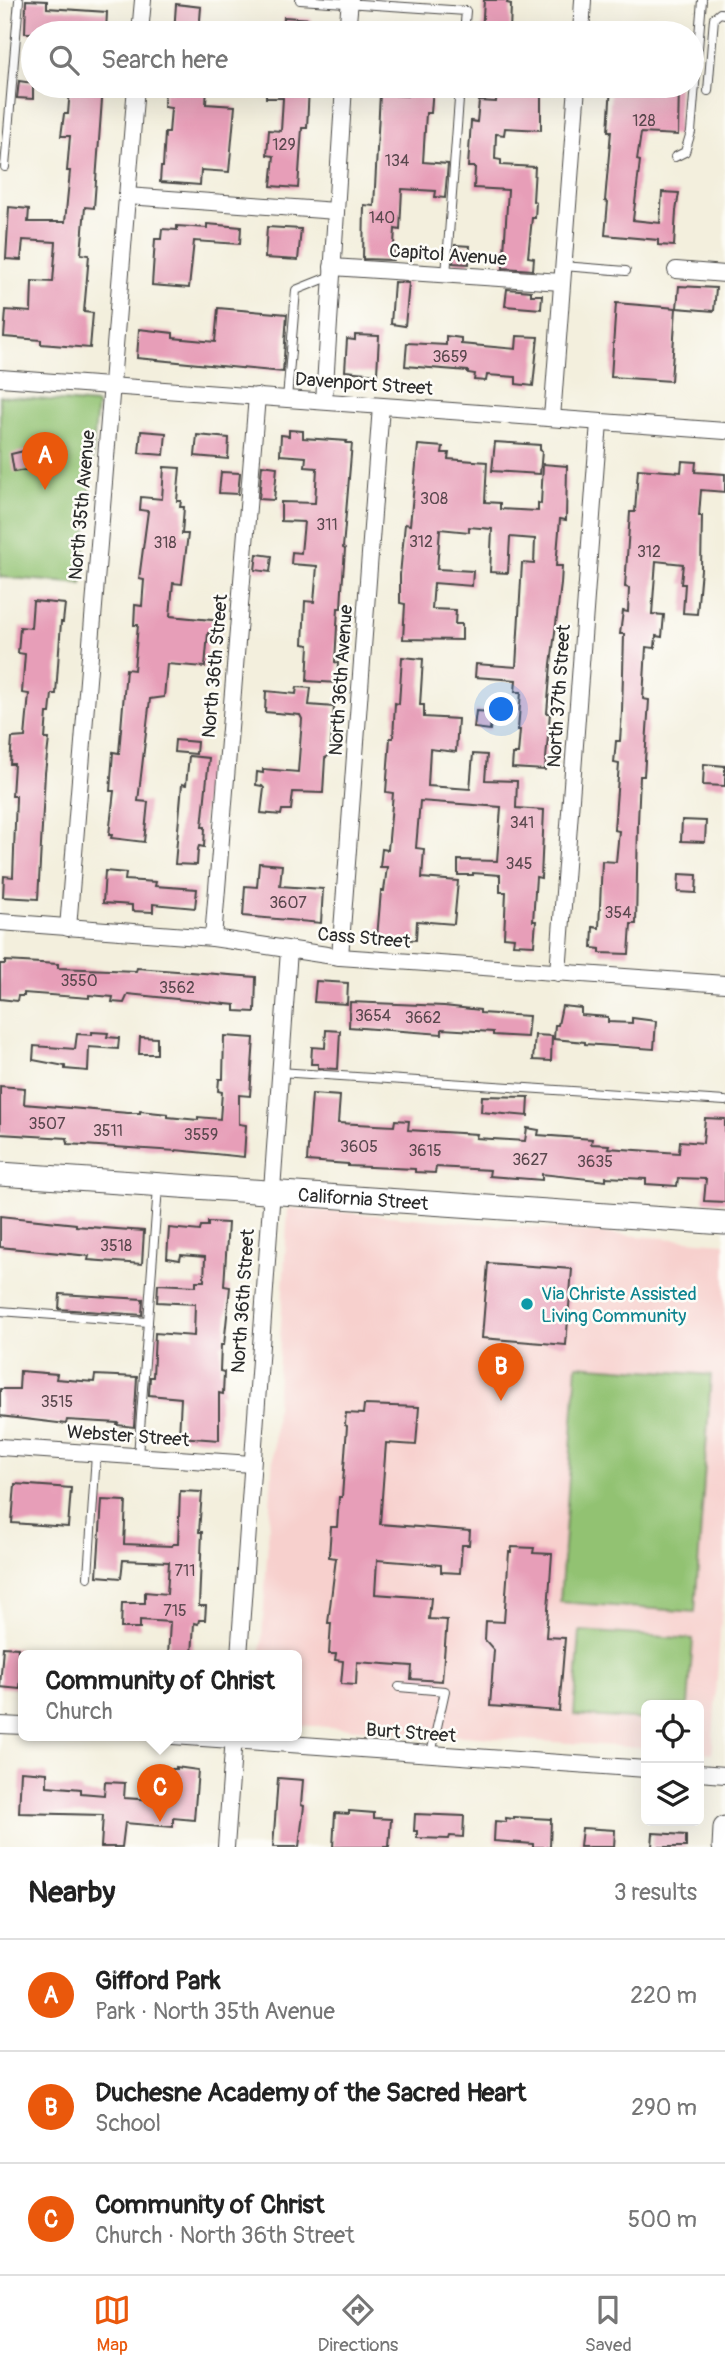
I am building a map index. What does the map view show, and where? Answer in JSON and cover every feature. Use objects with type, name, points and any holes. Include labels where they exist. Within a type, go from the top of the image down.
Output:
[{"type":"street","points":[[141,21],[143,0]]},
{"type":"street","points":[[582,21],[583,0]]},
{"type":"street","points":[[348,21],[350,2]]},
{"type":"street","name":"North 35th Avenue","points":[[68,928],[135,98]]},
{"type":"street","points":[[324,401],[343,98]]},
{"type":"street","points":[[552,418],[576,98]]},
{"type":"street","points":[[127,196],[335,211]]},
{"type":"street","points":[[676,270],[725,274]]},
{"type":"street","name":"Capitol Avenue","points":[[332,271],[446,275],[562,274]]},
{"type":"street","name":"Davenport Street","points":[[0,378],[725,431]]},
{"type":"street","name":"North 36th Street","points":[[212,939],[257,396]]},
{"type":"street","name":"North 36th Avenue","points":[[340,957],[381,406]]},
{"type":"street","name":"North 37th Street","points":[[558,973],[599,422]]},
{"type":"street","name":"Cass Street","points":[[0,922],[212,939],[340,957],[725,984]]},
{"type":"street","name":"North 36th Street","points":[[239,1650],[289,950]]},
{"type":"street","name":"California Street","points":[[0,1174],[725,1223]]},
{"type":"street","name":"Webster Street","points":[[0,1447],[252,1464]]},
{"type":"street","points":[[0,1725],[18,1726]]},
{"type":"street","points":[[226,1847],[234,1741]]},
{"type":"street","name":"Burt Street","points":[[271,1741],[641,1769]]},
{"type":"street","points":[[704,1773],[725,1775]]},
{"type":"street","points":[[724,1847],[725,1828]]},
{"type":"lane","points":[[5,167],[19,0]]},
{"type":"lane","points":[[300,0],[466,11],[465,21]]},
{"type":"lane","points":[[700,21],[702,0]]},
{"type":"lane","points":[[708,91],[714,18],[725,13]]},
{"type":"lane","points":[[446,275],[459,98]]},
{"type":"lane","points":[[675,157],[685,152],[691,132],[694,98]]},
{"type":"lane","points":[[287,399],[296,290],[332,271]]},
{"type":"lane","points":[[562,274],[626,271]]},
{"type":"lane","points":[[279,1072],[725,1101]]},
{"type":"lane","points":[[138,1457],[158,1184]]},
{"type":"lane","points":[[0,1311],[148,1322]]},
{"type":"lane","points":[[88,1577],[96,1454]]},
{"type":"lane","points":[[399,1686],[445,1690],[431,1754]]},
{"type":"shaded area","points":[[288,1208],[725,1243],[725,1560],[712,1753],[704,1752],[704,1700],[641,1700],[641,1748],[302,1725],[302,1650],[261,1650]]},
{"type":"green space","points":[[0,396],[97,404],[82,584],[0,577]]},
{"type":"green space","points":[[577,1365],[711,1375],[695,1612],[560,1602]]},
{"type":"green space","points":[[580,1631],[693,1639],[688,1700],[641,1700],[641,1720],[574,1715]]},
{"type":"building","points":[[26,0],[47,1],[47,8],[107,12],[107,21],[25,21]]},
{"type":"building","points":[[484,0],[508,0],[507,3],[511,4],[510,21],[483,21]]},
{"type":"building","points":[[176,4],[201,7],[200,21],[175,21]]},
{"type":"building","points":[[284,17],[311,19],[311,21],[284,21]]},
{"type":"building","points":[[21,81],[21,98],[33,99],[17,98]]},
{"type":"building","points":[[69,98],[102,98],[94,208],[85,207],[81,254],[89,255],[84,312],[93,313],[90,348],[41,344],[41,340],[4,337],[6,310],[31,312],[32,281],[53,282],[56,242],[23,240],[21,260],[6,259],[9,207],[29,209],[28,222],[65,222],[70,136],[61,136],[64,114],[68,114]]},
{"type":"building","points":[[165,98],[206,98],[206,104],[235,106],[229,172],[201,170],[200,185],[160,182],[165,133],[169,133],[171,108],[164,107]]},
{"type":"building","points":[[283,98],[308,98],[307,128],[302,128],[298,188],[271,186],[274,156],[267,155],[269,130],[281,131]]},
{"type":"building","points":[[380,98],[432,98],[431,113],[426,113],[423,162],[448,164],[445,198],[435,197],[436,191],[402,189],[400,230],[395,229],[393,260],[363,259],[364,205],[374,206]]},
{"type":"building","points":[[496,98],[541,98],[541,130],[505,128],[504,135],[496,134],[495,159],[501,160],[501,165],[535,167],[535,218],[532,218],[528,257],[534,258],[533,270],[503,268],[508,190],[474,188],[475,167],[468,167],[471,121],[477,122],[479,101],[496,102]]},
{"type":"building","points":[[610,98],[679,98],[678,135],[641,133],[633,220],[660,223],[662,192],[679,193],[674,246],[658,245],[658,240],[605,235],[611,131],[608,131]]},
{"type":"building","points":[[207,224],[241,227],[240,244],[194,241],[189,288],[152,285],[155,239],[161,239],[162,229],[177,230],[177,226],[207,228]]},
{"type":"building","points":[[267,227],[301,229],[298,260],[265,258]]},
{"type":"building","points":[[455,245],[470,246],[469,264],[453,263]]},
{"type":"building","points":[[394,282],[409,283],[405,326],[391,324]]},
{"type":"building","points":[[679,286],[716,288],[714,311],[677,308]]},
{"type":"building","points":[[507,289],[542,295],[541,309],[505,306]]},
{"type":"building","points":[[616,303],[676,308],[671,381],[611,377]]},
{"type":"building","points":[[218,308],[287,314],[283,372],[137,358],[139,329],[173,333],[173,338],[215,342]]},
{"type":"building","points":[[355,335],[379,336],[377,374],[345,371],[347,339],[355,340]]},
{"type":"building","points":[[446,336],[461,338],[461,344],[516,349],[517,336],[538,337],[533,386],[516,384],[516,377],[487,375],[486,381],[474,380],[475,374],[468,371],[405,366],[407,343],[446,345]]},
{"type":"building","points":[[289,430],[303,431],[303,438],[352,443],[341,608],[338,608],[335,662],[338,663],[337,683],[307,681],[309,645],[303,644],[305,601],[314,602],[317,566],[291,564],[292,552],[301,553],[304,522],[281,521],[281,502],[315,503],[317,468],[305,467],[306,457],[280,455],[281,435],[289,436]]},
{"type":"building","points":[[141,431],[166,433],[164,455],[139,453]]},
{"type":"building","points":[[197,435],[229,438],[228,459],[195,456]]},
{"type":"building","points":[[495,442],[540,445],[540,474],[492,471]]},
{"type":"building","points":[[418,445],[443,447],[442,453],[449,453],[448,459],[487,462],[485,502],[500,503],[500,509],[538,511],[538,503],[541,504],[543,464],[567,466],[566,520],[560,519],[556,566],[562,566],[551,664],[545,770],[512,768],[513,754],[518,754],[520,730],[521,692],[515,692],[516,680],[475,677],[476,664],[516,667],[522,563],[534,564],[535,539],[510,537],[508,573],[490,572],[492,529],[469,527],[469,532],[440,529],[437,569],[473,571],[472,586],[434,583],[432,609],[456,610],[455,624],[462,624],[462,640],[403,639],[405,604],[400,603],[400,575],[405,524],[410,525]]},
{"type":"building","points":[[28,450],[32,469],[14,472],[11,454]]},
{"type":"building","points":[[682,461],[696,462],[695,472],[725,474],[725,492],[701,490],[701,569],[697,614],[683,613],[683,564],[656,561],[652,614],[664,615],[662,637],[656,636],[655,648],[646,647],[643,699],[649,700],[644,776],[640,776],[636,924],[631,924],[629,954],[600,953],[600,949],[592,948],[593,927],[599,928],[602,861],[616,862],[619,831],[614,830],[619,764],[614,763],[616,741],[620,741],[622,712],[624,634],[620,634],[623,611],[628,612],[629,588],[625,587],[630,512],[635,512],[638,469],[681,472]]},
{"type":"building","points":[[262,465],[277,467],[274,500],[259,499]]},
{"type":"building","points":[[164,467],[180,468],[177,501],[181,501],[180,507],[184,507],[182,534],[188,534],[182,584],[173,583],[170,616],[222,621],[221,634],[208,633],[205,667],[167,664],[164,697],[150,699],[138,801],[148,802],[144,842],[111,838],[112,835],[109,835],[114,791],[110,791],[113,752],[119,753],[126,669],[134,670],[138,625],[134,625],[135,605],[142,606],[144,580],[139,579],[148,511],[140,510],[141,497],[162,499]]},
{"type":"building","points":[[221,472],[240,473],[238,494],[219,493]]},
{"type":"building","points":[[257,554],[272,556],[270,572],[255,570]]},
{"type":"building","points":[[33,601],[65,604],[61,622],[56,694],[52,694],[50,713],[47,713],[45,739],[49,739],[38,899],[3,897],[4,876],[13,877],[16,796],[12,796],[12,738],[25,737],[29,694],[22,693],[25,654],[18,653],[20,627],[31,628]]},
{"type":"building","points":[[402,657],[423,659],[420,705],[424,705],[424,717],[458,719],[456,752],[430,749],[428,786],[470,789],[473,754],[487,755],[485,780],[517,781],[516,808],[544,810],[541,878],[536,877],[534,945],[513,944],[514,938],[504,937],[506,892],[500,892],[500,875],[458,875],[458,860],[497,861],[501,807],[420,801],[416,848],[424,849],[422,878],[458,881],[454,924],[417,921],[416,940],[377,938],[381,891],[384,891],[387,867],[380,867],[382,849],[388,850],[393,793],[386,792],[390,738],[393,738],[395,703],[399,704]]},
{"type":"building","points":[[297,687],[311,688],[309,705],[334,707],[330,755],[325,758],[323,793],[293,792],[291,810],[282,810],[281,815],[261,813],[264,788],[256,785],[257,772],[263,773],[263,769],[298,772],[302,719],[300,715],[265,712],[266,691],[296,694]]},
{"type":"building","points":[[476,711],[492,712],[490,730],[474,728]]},
{"type":"building","points":[[175,740],[197,742],[196,754],[174,752]]},
{"type":"building","points":[[189,756],[209,758],[202,827],[205,827],[204,847],[199,846],[197,865],[175,864],[182,784],[186,785]]},
{"type":"building","points":[[704,764],[725,766],[725,786],[703,785]]},
{"type":"building","points":[[682,820],[706,821],[705,842],[681,841]]},
{"type":"building","points":[[259,863],[282,865],[280,886],[323,889],[321,923],[243,916],[245,886],[257,887]]},
{"type":"building","points":[[105,871],[126,873],[125,880],[156,882],[155,886],[197,889],[195,908],[153,904],[153,912],[132,911],[132,905],[103,903]]},
{"type":"building","points":[[679,874],[697,875],[696,893],[678,892]]},
{"type":"building","points":[[5,961],[58,964],[58,968],[136,971],[137,968],[256,977],[255,1012],[235,1011],[235,1005],[128,994],[124,1003],[112,1002],[113,997],[89,995],[89,998],[24,993],[24,996],[18,996],[17,1001],[0,999],[0,964],[5,964]]},
{"type":"building","points":[[316,981],[348,983],[347,1004],[314,1002]]},
{"type":"building","points":[[350,1002],[444,1006],[480,1010],[480,1013],[529,1016],[527,1037],[442,1029],[442,1034],[349,1027]]},
{"type":"building","points":[[562,1006],[581,1008],[581,1015],[608,1017],[608,1022],[632,1023],[632,1018],[656,1021],[654,1049],[554,1039],[555,1025],[558,1025]]},
{"type":"building","points":[[326,1030],[340,1031],[338,1069],[318,1068],[318,1064],[311,1064],[312,1047],[325,1048]]},
{"type":"building","points":[[92,1032],[108,1033],[107,1037],[119,1038],[118,1049],[89,1047],[88,1071],[65,1069],[65,1066],[33,1060],[34,1046],[75,1049],[77,1034],[92,1035]]},
{"type":"building","points":[[535,1035],[552,1036],[551,1061],[533,1060]]},
{"type":"building","points":[[224,1036],[254,1038],[250,1096],[239,1095],[239,1124],[246,1125],[244,1157],[68,1144],[67,1138],[0,1134],[0,1086],[25,1088],[24,1104],[128,1113],[140,1111],[198,1120],[198,1117],[220,1119],[222,1092],[218,1091],[219,1079],[223,1079]]},
{"type":"building","points":[[140,1037],[157,1038],[157,1054],[139,1054]]},
{"type":"building","points":[[312,1094],[340,1096],[338,1123],[394,1126],[395,1120],[409,1121],[408,1130],[477,1134],[476,1138],[525,1141],[527,1128],[539,1130],[538,1135],[592,1139],[591,1144],[609,1145],[608,1148],[679,1153],[680,1141],[703,1143],[705,1118],[725,1119],[725,1202],[704,1201],[706,1179],[678,1178],[677,1186],[646,1184],[646,1179],[606,1177],[606,1181],[542,1174],[542,1180],[489,1176],[490,1170],[436,1167],[435,1173],[415,1172],[415,1169],[307,1161]]},
{"type":"building","points":[[482,1096],[529,1097],[528,1116],[481,1112]]},
{"type":"building","points":[[0,1216],[144,1231],[142,1264],[88,1260],[89,1256],[0,1247]]},
{"type":"building","points":[[208,1222],[228,1223],[224,1286],[230,1287],[224,1345],[221,1345],[220,1371],[224,1372],[223,1394],[219,1393],[219,1440],[179,1437],[181,1398],[149,1395],[150,1377],[153,1377],[155,1333],[194,1336],[195,1304],[157,1302],[158,1284],[196,1286],[196,1281],[204,1281],[205,1257],[181,1255],[180,1260],[167,1258],[169,1228],[200,1231],[201,1226],[208,1226]]},
{"type":"building","name":"Via Christe Assisted Living Community","points":[[488,1263],[572,1269],[566,1345],[482,1338]]},
{"type":"building","points":[[60,1294],[143,1299],[142,1315],[59,1309]]},
{"type":"building","points":[[20,1371],[57,1374],[56,1379],[94,1382],[95,1375],[137,1377],[134,1427],[117,1425],[118,1423],[67,1420],[66,1424],[0,1416],[0,1389],[19,1389]]},
{"type":"building","points":[[364,1405],[419,1407],[416,1445],[386,1443],[380,1524],[470,1531],[469,1545],[462,1545],[460,1573],[441,1572],[441,1565],[377,1560],[375,1594],[431,1598],[429,1619],[447,1620],[442,1681],[411,1679],[412,1666],[357,1662],[356,1685],[341,1684],[343,1661],[335,1660],[336,1654],[329,1654],[331,1623],[328,1623],[336,1558],[329,1557],[331,1527],[337,1527],[339,1497],[342,1497],[346,1413],[363,1414]]},
{"type":"building","points":[[15,1484],[71,1488],[68,1527],[12,1523]]},
{"type":"building","points":[[180,1491],[202,1492],[199,1606],[206,1606],[205,1620],[194,1623],[192,1650],[168,1650],[170,1622],[140,1620],[140,1628],[121,1628],[122,1603],[145,1603],[145,1592],[167,1594],[169,1562],[123,1560],[121,1578],[97,1576],[102,1500],[126,1501],[124,1544],[178,1544]]},
{"type":"building","points":[[512,1547],[534,1548],[533,1553],[552,1554],[546,1637],[565,1638],[559,1711],[490,1706],[494,1650],[485,1640],[486,1621],[504,1622],[509,1552]]},
{"type":"building","points":[[3,1647],[18,1648],[18,1689],[0,1687]]},
{"type":"building","points":[[176,1767],[198,1770],[194,1820],[173,1818],[173,1827],[125,1823],[122,1847],[101,1847],[103,1815],[19,1813],[21,1771],[47,1773],[47,1786],[81,1789],[81,1793],[104,1795],[105,1782],[125,1783],[124,1798],[169,1801],[172,1769]]},
{"type":"building","points":[[278,1778],[303,1780],[301,1805],[304,1806],[299,1847],[273,1847]]},
{"type":"building","points":[[349,1811],[374,1813],[374,1818],[391,1819],[389,1847],[333,1847],[335,1813],[349,1814]]},
{"type":"building","points":[[415,1814],[464,1816],[463,1837],[417,1838],[417,1831],[414,1831]]},
{"type":"building","points":[[506,1818],[551,1819],[550,1847],[494,1841],[495,1821],[506,1822]]},
{"type":"building","points":[[582,1828],[615,1830],[614,1847],[580,1847]]},
{"type":"building","points":[[653,1833],[686,1835],[686,1847],[652,1847]]},
{"type":"place","name":"Gifford Park","points":[[45,490]]},
{"type":"place","name":"Via Christe Assisted Living Community","points":[[527,1304]]},
{"type":"place","name":"Duchesne Academy of the Sacred Heart","points":[[501,1401]]},
{"type":"place","name":"Community of Christ","points":[[160,1822]]}]
